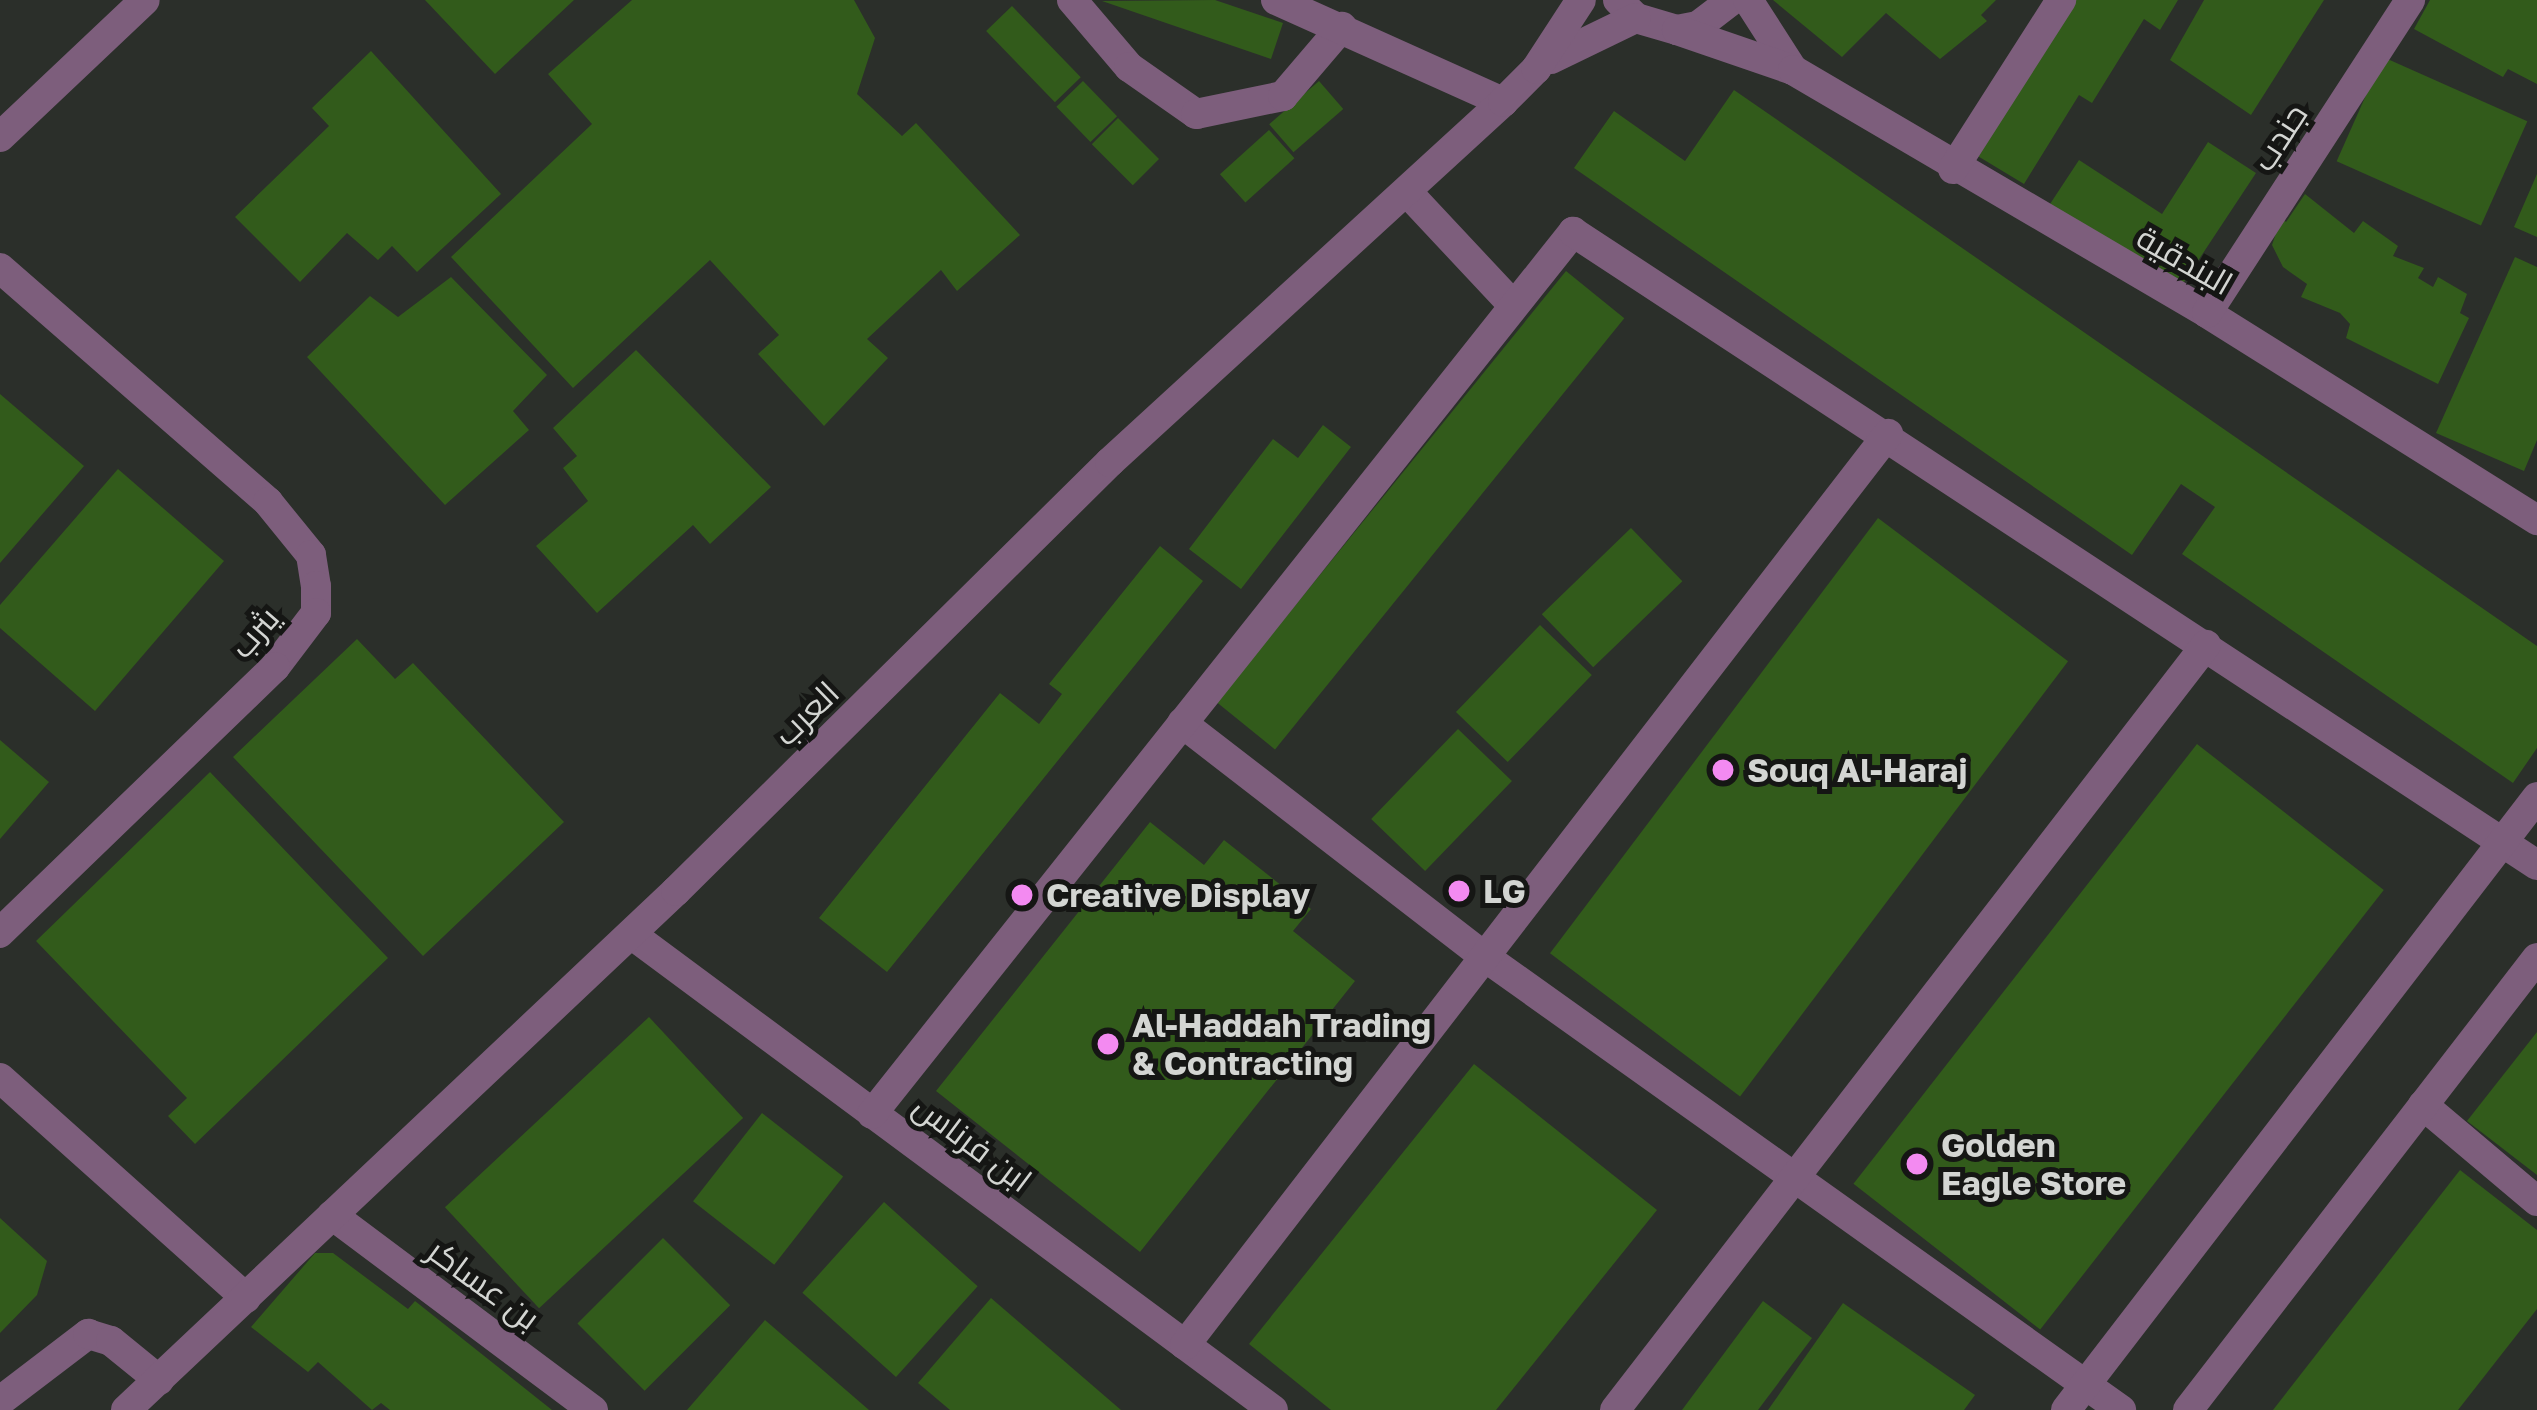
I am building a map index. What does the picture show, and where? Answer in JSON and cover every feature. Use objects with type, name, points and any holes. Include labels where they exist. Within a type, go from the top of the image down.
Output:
[{"type":"street","points":[[0,137],[145,0]]},
{"type":"street","points":[[1072,0],[1129,67],[1196,114],[1283,96],[1342,26]]},
{"type":"street","points":[[1276,0],[1503,102]]},
{"type":"street","name":"العرب","points":[[126,1410],[631,934],[1109,462],[1408,194],[1503,102],[1536,69],[1581,0]]},
{"type":"street","points":[[1677,30],[1698,26],[1732,0]]},
{"type":"street","name":"البندقية","points":[[1748,0],[1793,70]]},
{"type":"street","points":[[1954,169],[2061,0]]},
{"type":"street","name":"جندب","points":[[2207,313],[2410,0]]},
{"type":"street","name":"العرب","points":[[1536,69],[1627,9]]},
{"type":"street","name":"البندقية","points":[[1627,9],[1793,70],[1954,169],[2207,313],[2537,520]]},
{"type":"street","points":[[1408,194],[1511,303]]},
{"type":"street","points":[[872,1114],[1564,236],[1579,231],[2537,865]]},
{"type":"street","name":"يثرب","points":[[0,268],[268,502],[311,555],[316,586],[316,613],[275,667],[0,933]]},
{"type":"street","points":[[1185,1345],[1888,434]]},
{"type":"street","points":[[1615,1410],[2206,645]]},
{"type":"street","points":[[1182,723],[1485,957],[1795,1178],[2075,1398],[2121,1410]]},
{"type":"street","points":[[2075,1398],[2537,796]]},
{"type":"street","name":"ابن فرناس","points":[[631,934],[1273,1410]]},
{"type":"street","points":[[2188,1410],[2537,958]]},
{"type":"street","points":[[0,1078],[246,1298]]},
{"type":"street","points":[[2423,1105],[2537,1202]]},
{"type":"street","name":"بن عساكر","points":[[332,1215],[593,1410]]},
{"type":"street","points":[[0,1401],[88,1334],[111,1341],[159,1381]]},
{"type":"building","points":[[425,0],[574,0],[495,74]]},
{"type":"building","points":[[632,0],[854,0],[875,38],[857,94],[902,136],[916,123],[1020,235],[957,291],[941,270],[867,339],[888,358],[824,426],[758,354],[779,335],[710,260],[573,388],[451,257],[592,124],[548,74]]},
{"type":"building","points":[[1215,0],[1283,23],[1271,59],[1102,1]]},
{"type":"building","points":[[1773,0],[1996,0],[1981,15],[1987,21],[1940,59],[1886,13],[1842,57]]},
{"type":"building","points":[[2071,0],[2178,0],[2160,30],[2144,19],[2092,103],[2079,95],[2024,184],[1976,155]]},
{"type":"building","points":[[2204,0],[2324,0],[2251,115],[2170,60]]},
{"type":"building","points":[[2430,0],[2537,0],[2537,84],[2508,69],[2503,77],[2414,29]]},
{"type":"building","points":[[1012,6],[1081,77],[1055,102],[986,31]]},
{"type":"building","points":[[371,51],[501,194],[417,272],[392,246],[378,260],[347,233],[300,282],[235,217],[329,126],[312,108]]},
{"type":"building","points":[[2383,57],[2527,121],[2481,225],[2337,161]]},
{"type":"building","points":[[1083,81],[1117,116],[1090,142],[1056,107]]},
{"type":"building","points":[[1319,81],[1343,109],[1293,152],[1269,124]]},
{"type":"building","points":[[1734,90],[2537,646],[2537,748],[2513,783],[2182,554],[2215,507],[2181,484],[2132,555],[1574,168],[1614,111],[1685,161]]},
{"type":"building","points":[[1118,118],[1159,159],[1133,185],[1092,144]]},
{"type":"building","points":[[1269,130],[1294,158],[1245,202],[1220,174]]},
{"type":"building","points":[[2208,142],[2256,173],[2180,288],[2050,204],[2079,160],[2162,214]]},
{"type":"building","points":[[2537,174],[2537,237],[2514,227]]},
{"type":"building","points":[[2305,194],[2354,233],[2363,221],[2398,246],[2393,256],[2424,268],[2418,278],[2433,287],[2438,277],[2467,294],[2460,313],[2469,318],[2438,384],[2346,338],[2350,324],[2340,313],[2301,297],[2307,284],[2283,267],[2272,245],[2281,218],[2286,222]]},
{"type":"building","points":[[2515,257],[2537,267],[2537,440],[2524,471],[2436,433]]},
{"type":"building","points":[[1566,271],[1624,318],[1275,750],[1217,702]]},
{"type":"building","points":[[451,277],[547,375],[513,411],[529,430],[445,505],[307,357],[370,296],[398,317]]},
{"type":"building","points":[[636,350],[771,487],[710,544],[693,525],[597,613],[536,546],[588,501],[563,468],[577,456],[553,428]]},
{"type":"building","points":[[0,394],[84,466],[0,563]]},
{"type":"building","points":[[1323,425],[1351,447],[1241,589],[1189,549],[1273,439],[1298,458]]},
{"type":"building","points":[[118,469],[224,561],[95,711],[0,628],[0,605]]},
{"type":"building","points":[[1878,518],[2068,661],[1740,1096],[1550,953]]},
{"type":"building","points":[[1631,528],[1682,581],[1593,667],[1542,614]]},
{"type":"building","points":[[1160,546],[1203,581],[887,972],[819,918],[1000,693],[1039,724],[1062,694],[1049,684]]},
{"type":"building","points":[[1540,625],[1592,675],[1508,762],[1456,712]]},
{"type":"building","points":[[357,639],[395,679],[413,663],[564,822],[423,956],[233,757]]},
{"type":"building","points":[[1458,729],[1512,781],[1425,871],[1371,819]]},
{"type":"building","points":[[0,740],[49,782],[0,839]]},
{"type":"building","points":[[2197,744],[2384,890],[2040,1330],[1853,1184]]},
{"type":"building","points":[[210,772],[388,958],[195,1144],[168,1116],[187,1098],[36,941]]},
{"type":"building","points":[[1150,822],[1204,865],[1224,840],[1311,909],[1293,931],[1355,981],[1140,1252],[936,1091]]},
{"type":"building","points":[[649,1017],[743,1118],[539,1308],[445,1207]]},
{"type":"building","points":[[2537,1032],[2537,1175],[2467,1121]]},
{"type":"building","points":[[1474,1064],[1657,1210],[1496,1410],[1331,1410],[1249,1344]]},
{"type":"building","points":[[762,1113],[843,1176],[774,1265],[693,1201]]},
{"type":"building","points":[[2460,1170],[2537,1230],[2537,1309],[2458,1410],[2273,1410]]},
{"type":"building","points":[[884,1202],[978,1286],[896,1377],[802,1293]]},
{"type":"building","points":[[0,1218],[47,1261],[37,1295],[0,1333]]},
{"type":"building","points":[[663,1238],[730,1305],[645,1391],[577,1324]]},
{"type":"building","points":[[315,1253],[333,1253],[408,1309],[415,1301],[552,1410],[390,1410],[381,1403],[372,1410],[318,1362],[308,1372],[251,1327]]},
{"type":"building","points":[[991,1298],[1121,1410],[950,1410],[918,1383]]},
{"type":"building","points":[[1763,1301],[1812,1338],[1758,1410],[1682,1410]]},
{"type":"building","points":[[1843,1303],[1975,1395],[1964,1410],[1768,1410]]},
{"type":"building","points":[[765,1320],[869,1410],[687,1410]]},
{"type":"place","name":"Souq Al-Haraj","points":[[1723,770]]},
{"type":"place","name":"LG","points":[[1459,891]]},
{"type":"place","name":"Creative Display","points":[[1022,895]]},
{"type":"place","name":"Al-Haddah Trading & Contracting","points":[[1108,1044]]},
{"type":"place","name":"Golden Eagle Store","points":[[1917,1164]]}]
